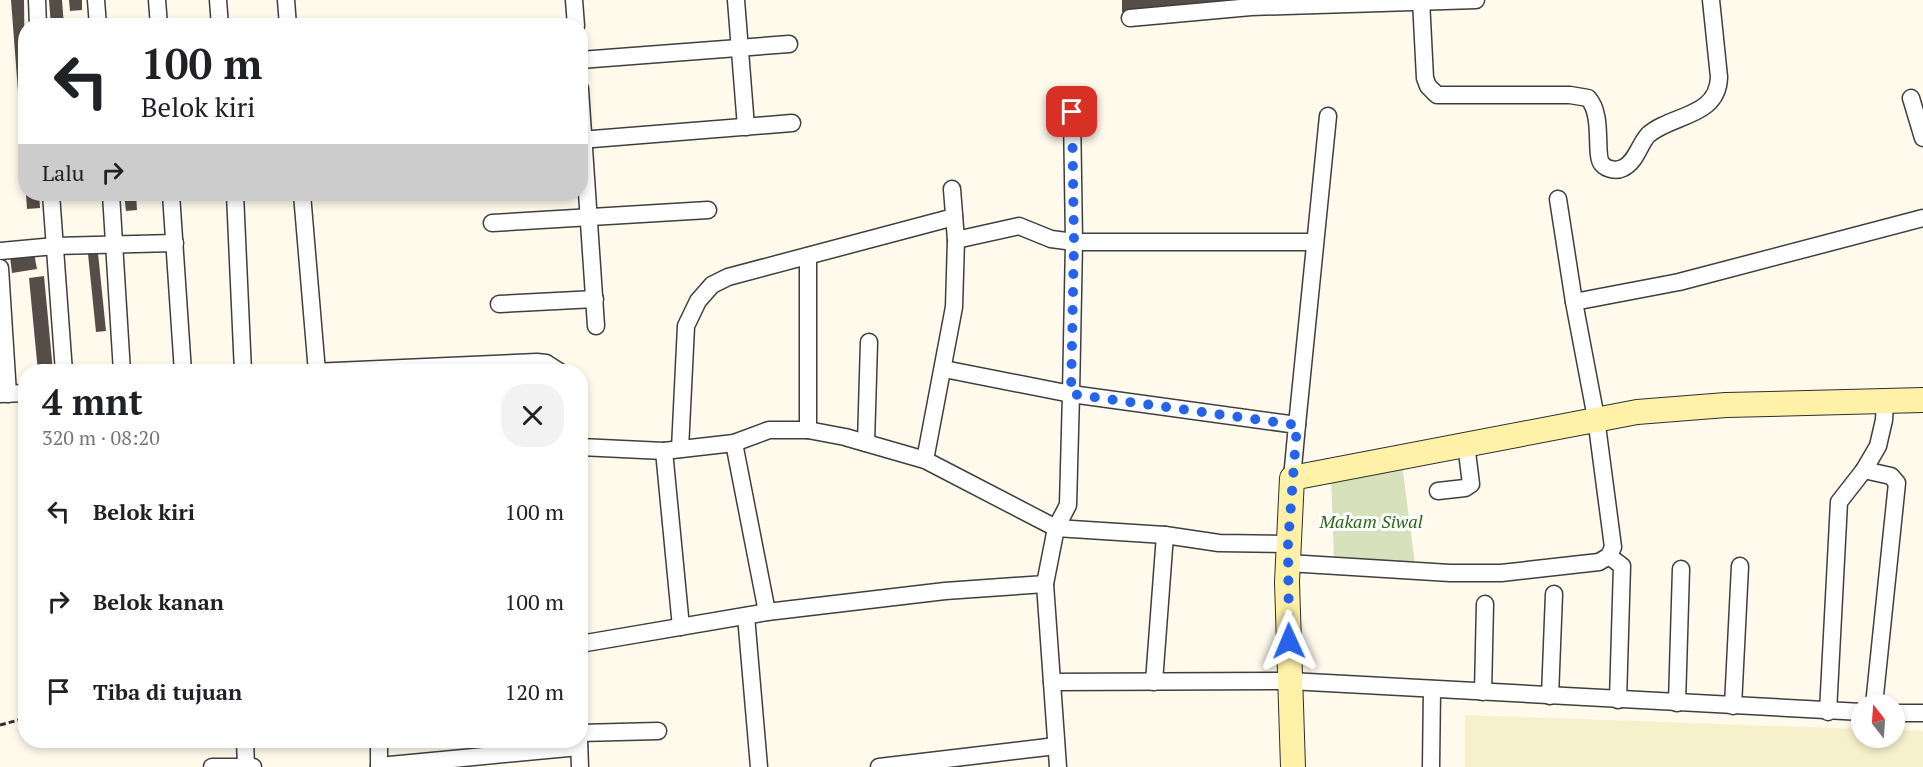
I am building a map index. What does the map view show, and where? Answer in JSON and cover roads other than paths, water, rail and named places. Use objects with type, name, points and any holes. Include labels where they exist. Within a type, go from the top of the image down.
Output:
[{"type":"street","points":[[37,0],[38,18]]},
{"type":"street","points":[[96,0],[97,18]]},
{"type":"street","points":[[157,0],[158,18]]},
{"type":"street","points":[[218,0],[219,18]]},
{"type":"street","points":[[285,0],[287,18]]},
{"type":"street","points":[[574,0],[575,18]]},
{"type":"street","points":[[736,0],[746,127]]},
{"type":"street","points":[[1421,0],[1425,78],[1428,86],[1437,95],[1581,95],[1592,102],[1600,142],[1599,157],[1602,164],[1609,169],[1618,170],[1627,166],[1648,136],[1656,130],[1693,114],[1713,99],[1719,85],[1719,78],[1711,0]]},
{"type":"street","points":[[1130,18],[1251,4],[1476,0]]},
{"type":"street","points":[[588,59],[789,44]]},
{"type":"street","points":[[1911,98],[1923,138]]},
{"type":"street","points":[[1058,767],[1045,584],[1056,528],[1068,505],[1074,242],[1072,112]]},
{"type":"street","points":[[1293,767],[1288,553],[1292,478],[1328,116]]},
{"type":"street","points":[[588,140],[792,123]]},
{"type":"street","points":[[925,460],[954,307],[956,240],[952,189]]},
{"type":"street","points":[[588,447],[672,450],[734,443],[768,430],[808,430],[866,443],[925,460],[1056,528],[1165,535],[1439,573],[1501,573],[1599,562],[1609,556],[1613,547],[1596,418],[1574,302],[1558,199]]},
{"type":"street","points":[[52,201],[63,364]]},
{"type":"street","points":[[112,201],[122,364]]},
{"type":"street","points":[[172,201],[183,364]]},
{"type":"street","points":[[235,201],[243,364]]},
{"type":"street","points":[[303,201],[316,364]]},
{"type":"street","points":[[588,201],[596,326]]},
{"type":"street","points":[[492,223],[708,210]]},
{"type":"street","points":[[681,627],[672,450],[686,326],[698,301],[720,280],[954,218]]},
{"type":"street","points":[[1574,302],[1679,282],[1923,218]]},
{"type":"street","points":[[956,240],[1019,226],[1051,239],[1074,242],[1314,242]]},
{"type":"street","points":[[0,251],[55,246],[175,243]]},
{"type":"street","points":[[807,256],[808,430]]},
{"type":"street","points":[[0,268],[4,394]]},
{"type":"street","points":[[499,304],[595,299]]},
{"type":"street","points":[[866,443],[869,342]]},
{"type":"street","points":[[493,364],[537,362],[548,364]]},
{"type":"street","points":[[944,369],[1071,394],[1297,425]]},
{"type":"street","points":[[1292,478],[1596,418],[1637,412],[1726,405],[1923,400]]},
{"type":"street","points":[[1828,712],[1839,502],[1864,470],[1878,446],[1884,420],[1885,402]]},
{"type":"street","points":[[734,443],[767,612]]},
{"type":"street","points":[[1438,491],[1465,488],[1471,484],[1466,444]]},
{"type":"street","points":[[1864,470],[1894,477],[1897,483],[1875,694]]},
{"type":"street","points":[[1154,682],[1165,535]]},
{"type":"street","points":[[1609,556],[1622,566],[1618,700]]},
{"type":"street","points":[[1733,706],[1740,566]]},
{"type":"street","points":[[1677,703],[1681,569]]},
{"type":"street","points":[[588,643],[767,612],[945,591],[1045,584]]},
{"type":"street","points":[[1550,696],[1554,594]]},
{"type":"street","points":[[1483,692],[1485,604]]},
{"type":"street","points":[[746,616],[759,767]]},
{"type":"street","points":[[1052,682],[1290,681],[1851,712]]},
{"type":"street","points":[[1431,767],[1432,689]]},
{"type":"street","points":[[1905,713],[1923,713]]},
{"type":"street","points":[[588,740],[658,730]]},
{"type":"street","points":[[879,767],[1056,746]]},
{"type":"street","points":[[212,767],[249,766],[246,748]]},
{"type":"street","points":[[378,748],[379,767],[526,748]]},
{"type":"street","points":[[580,748],[580,767]]},
{"type":"park label","name":"Makam Siwal","points":[[1371,521]]}]
